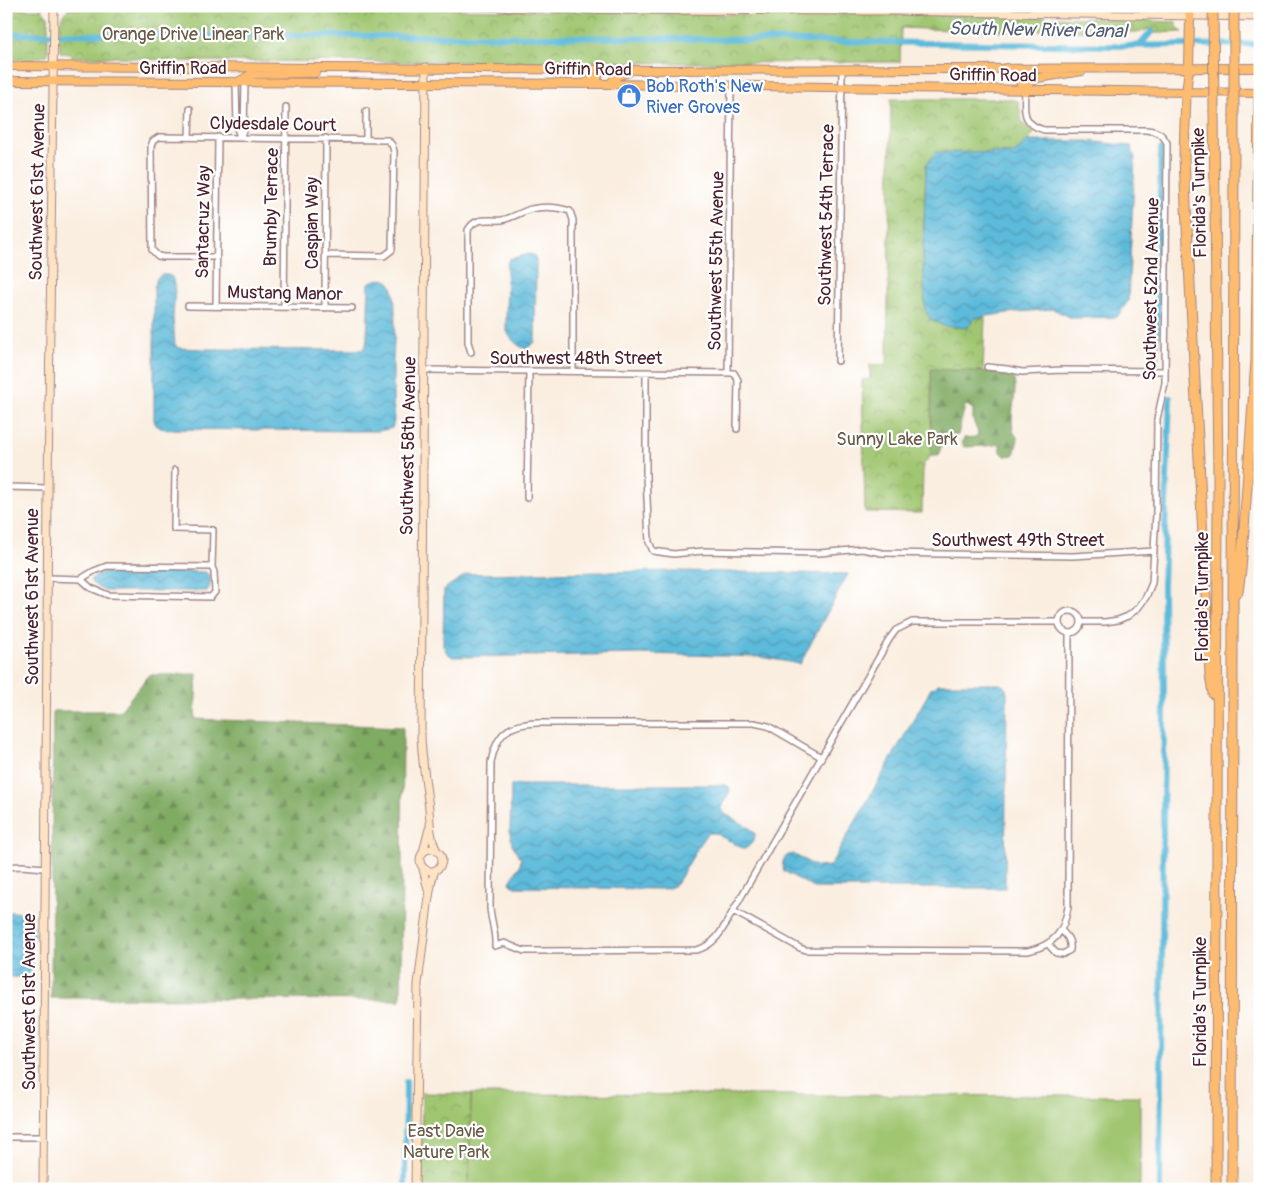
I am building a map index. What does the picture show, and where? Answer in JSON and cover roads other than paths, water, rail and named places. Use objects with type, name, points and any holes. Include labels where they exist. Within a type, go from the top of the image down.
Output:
[{"type":"highway","points":[[1190,6],[1190,16]]},
{"type":"highway","name":"Florida's Turnpike","points":[[1213,6],[1218,478],[1216,1189]]},
{"type":"highway","name":"Florida's Turnpike","points":[[1232,1189],[1234,6]]},
{"type":"highway","points":[[1186,93],[1185,180],[1190,298],[1210,674],[1218,720]]},
{"type":"highway","points":[[1234,622],[1242,570],[1256,362],[1260,93]]},
{"type":"main road","points":[[1186,93],[1190,57],[1190,16]]},
{"type":"main road","name":"Griffin Road","points":[[6,66],[426,67],[641,70],[1098,67],[1260,68]]},
{"type":"main road","points":[[1025,91],[1030,82],[1038,78],[1098,67]]},
{"type":"main road","points":[[236,83],[252,74],[315,73],[319,68]]},
{"type":"main road","points":[[1006,68],[1018,78],[1025,91]]},
{"type":"main road","points":[[583,84],[595,80],[601,69]]},
{"type":"main road","points":[[610,84],[617,76],[641,70]]},
{"type":"main road","name":"Griffin Road","points":[[6,81],[610,84],[1260,93]]},
{"type":"main road","points":[[1260,82],[1260,93]]},
{"type":"street","name":"Southwest 61st Avenue","points":[[43,1189],[48,488],[54,6]]},
{"type":"street","points":[[443,6],[1075,10],[1190,16],[1260,17]]},
{"type":"street","name":"Southwest 58th Avenue","points":[[426,67],[421,736],[430,824],[436,851]]},
{"type":"street","name":"Southwest 54th Terrace","points":[[838,362],[842,69]]},
{"type":"street","points":[[236,83],[236,128],[240,138]]},
{"type":"street","points":[[240,138],[244,128],[245,83]]},
{"type":"street","name":"Southwest 55th Avenue","points":[[731,86],[728,372],[734,373],[738,380],[736,430]]},
{"type":"street","name":"Southwest 52nd Avenue","points":[[1025,91],[1024,108],[1027,120],[1034,127],[1044,130],[1156,131],[1163,135],[1167,143],[1164,383],[1157,419],[1156,514],[1152,583],[1146,597],[1138,608],[1128,616],[1118,620],[1080,622]]},
{"type":"street","name":"Brumby Terrace","points":[[284,307],[286,106]]},
{"type":"street","points":[[189,137],[190,109]]},
{"type":"street","points":[[366,111],[366,139]]},
{"type":"street","name":"Clydesdale Court","points":[[216,257],[163,257],[154,253],[150,245],[151,146],[156,138],[164,136],[326,138],[384,139],[390,142],[394,148],[393,240],[390,252],[384,256],[325,255]]},
{"type":"street","name":"Santacruz Way","points":[[216,306],[218,138]]},
{"type":"street","name":"Caspian Way","points":[[324,308],[326,138]]},
{"type":"street","points":[[471,352],[468,342],[468,230],[471,224],[480,220],[502,220],[532,209],[560,207],[570,211],[573,220],[573,371]]},
{"type":"street","name":"Mustang Manor","points":[[188,306],[352,308]]},
{"type":"street","points":[[986,368],[1007,368],[1022,372],[1062,370],[1164,371]]},
{"type":"street","name":"Southwest 48th Street","points":[[424,370],[728,372]]},
{"type":"street","points":[[527,498],[529,371]]},
{"type":"street","name":"Southwest 49th Street","points":[[646,372],[646,476],[649,542],[653,551],[674,554],[713,551],[819,553],[862,549],[882,553],[1073,556],[1154,552]]},
{"type":"street","points":[[81,579],[98,593],[108,595],[211,596],[215,592],[212,567],[213,530],[174,529],[176,470]]},
{"type":"street","points":[[6,487],[48,488]]},
{"type":"street","points":[[48,578],[81,579],[94,570],[107,566],[212,567]]},
{"type":"street","points":[[1070,611],[1077,614],[1080,622],[1077,630],[1069,633],[1063,631],[1059,622],[1062,614],[1070,611]]},
{"type":"street","points":[[821,757],[768,726],[754,723],[526,723],[509,729],[497,740],[491,762],[490,919],[496,935],[495,946],[504,943],[524,950],[536,951],[704,949],[716,938],[733,910],[896,630],[912,622],[1059,622]]},
{"type":"street","points":[[733,910],[806,950],[1028,951],[1048,944],[1062,931],[1068,907],[1069,633]]},
{"type":"street","name":"Southwest 58th Avenue","points":[[423,852],[430,824]]},
{"type":"street","points":[[415,1189],[418,984],[432,880],[442,861],[436,851],[427,850],[423,852],[419,859],[429,897]]},
{"type":"street","points":[[6,866],[45,868]]},
{"type":"street","points":[[423,869],[436,870]]},
{"type":"street","points":[[1048,944],[1056,953],[1063,954],[1070,950],[1068,937],[1062,931]]},
{"type":"street","points":[[6,1137],[43,1137]]},
{"type":"water","points":[[1028,141],[1087,141],[1131,146],[1135,158],[1128,301],[1117,317],[1072,318],[1053,309],[975,318],[967,328],[944,326],[931,320],[925,310],[923,255],[926,165],[936,152],[1015,153]]},
{"type":"water","points":[[530,254],[534,255],[536,260],[535,342],[526,349],[519,346],[509,336],[506,329],[507,264],[509,259]]},
{"type":"water","points":[[161,275],[172,277],[175,286],[173,318],[175,345],[179,348],[203,349],[362,350],[366,345],[367,338],[369,283],[380,279],[388,281],[393,289],[395,309],[394,417],[392,428],[378,431],[357,431],[163,429],[158,427],[154,420],[154,288],[157,278]]},
{"type":"water","points":[[107,570],[205,572],[210,576],[210,586],[207,591],[106,591],[91,582],[91,579]]},
{"type":"water","points":[[679,571],[848,574],[800,664],[761,657],[642,654],[453,657],[447,653],[443,645],[444,589],[467,574]]},
{"type":"water","points":[[938,684],[1000,684],[1005,686],[1007,693],[1005,888],[814,888],[784,871],[785,858],[793,854],[817,867],[830,866],[931,689]]},
{"type":"water","points":[[511,785],[725,785],[729,787],[730,791],[722,809],[725,814],[750,828],[755,836],[750,845],[744,849],[715,833],[709,833],[704,837],[678,882],[672,887],[664,889],[515,887],[510,882],[520,865],[521,859],[512,844],[510,833]]},
{"type":"water","points":[[6,912],[23,913],[32,922],[35,934],[27,947],[33,968],[26,977],[10,977],[6,972]]},
{"type":"waterway","points":[[1140,45],[1152,31]]},
{"type":"waterway","name":"South New River Canal","points":[[6,34],[564,37],[1112,46],[1260,44]]},
{"type":"waterway","points":[[1156,363],[1161,149]]},
{"type":"waterway","points":[[1160,1189],[1164,704],[1163,585],[1170,398]]},
{"type":"waterway","points":[[405,1189],[406,1082]]},
{"type":"place","name":"Bob Roth's New River Groves","points":[[629,96]]},
{"type":"park label","name":"Orange Drive Linear Park","points":[[193,34]]},
{"type":"park label","name":"Sunny Lake Park","points":[[897,439]]},
{"type":"park label","name":"East Davie Nature Park","points":[[446,1141]]}]
